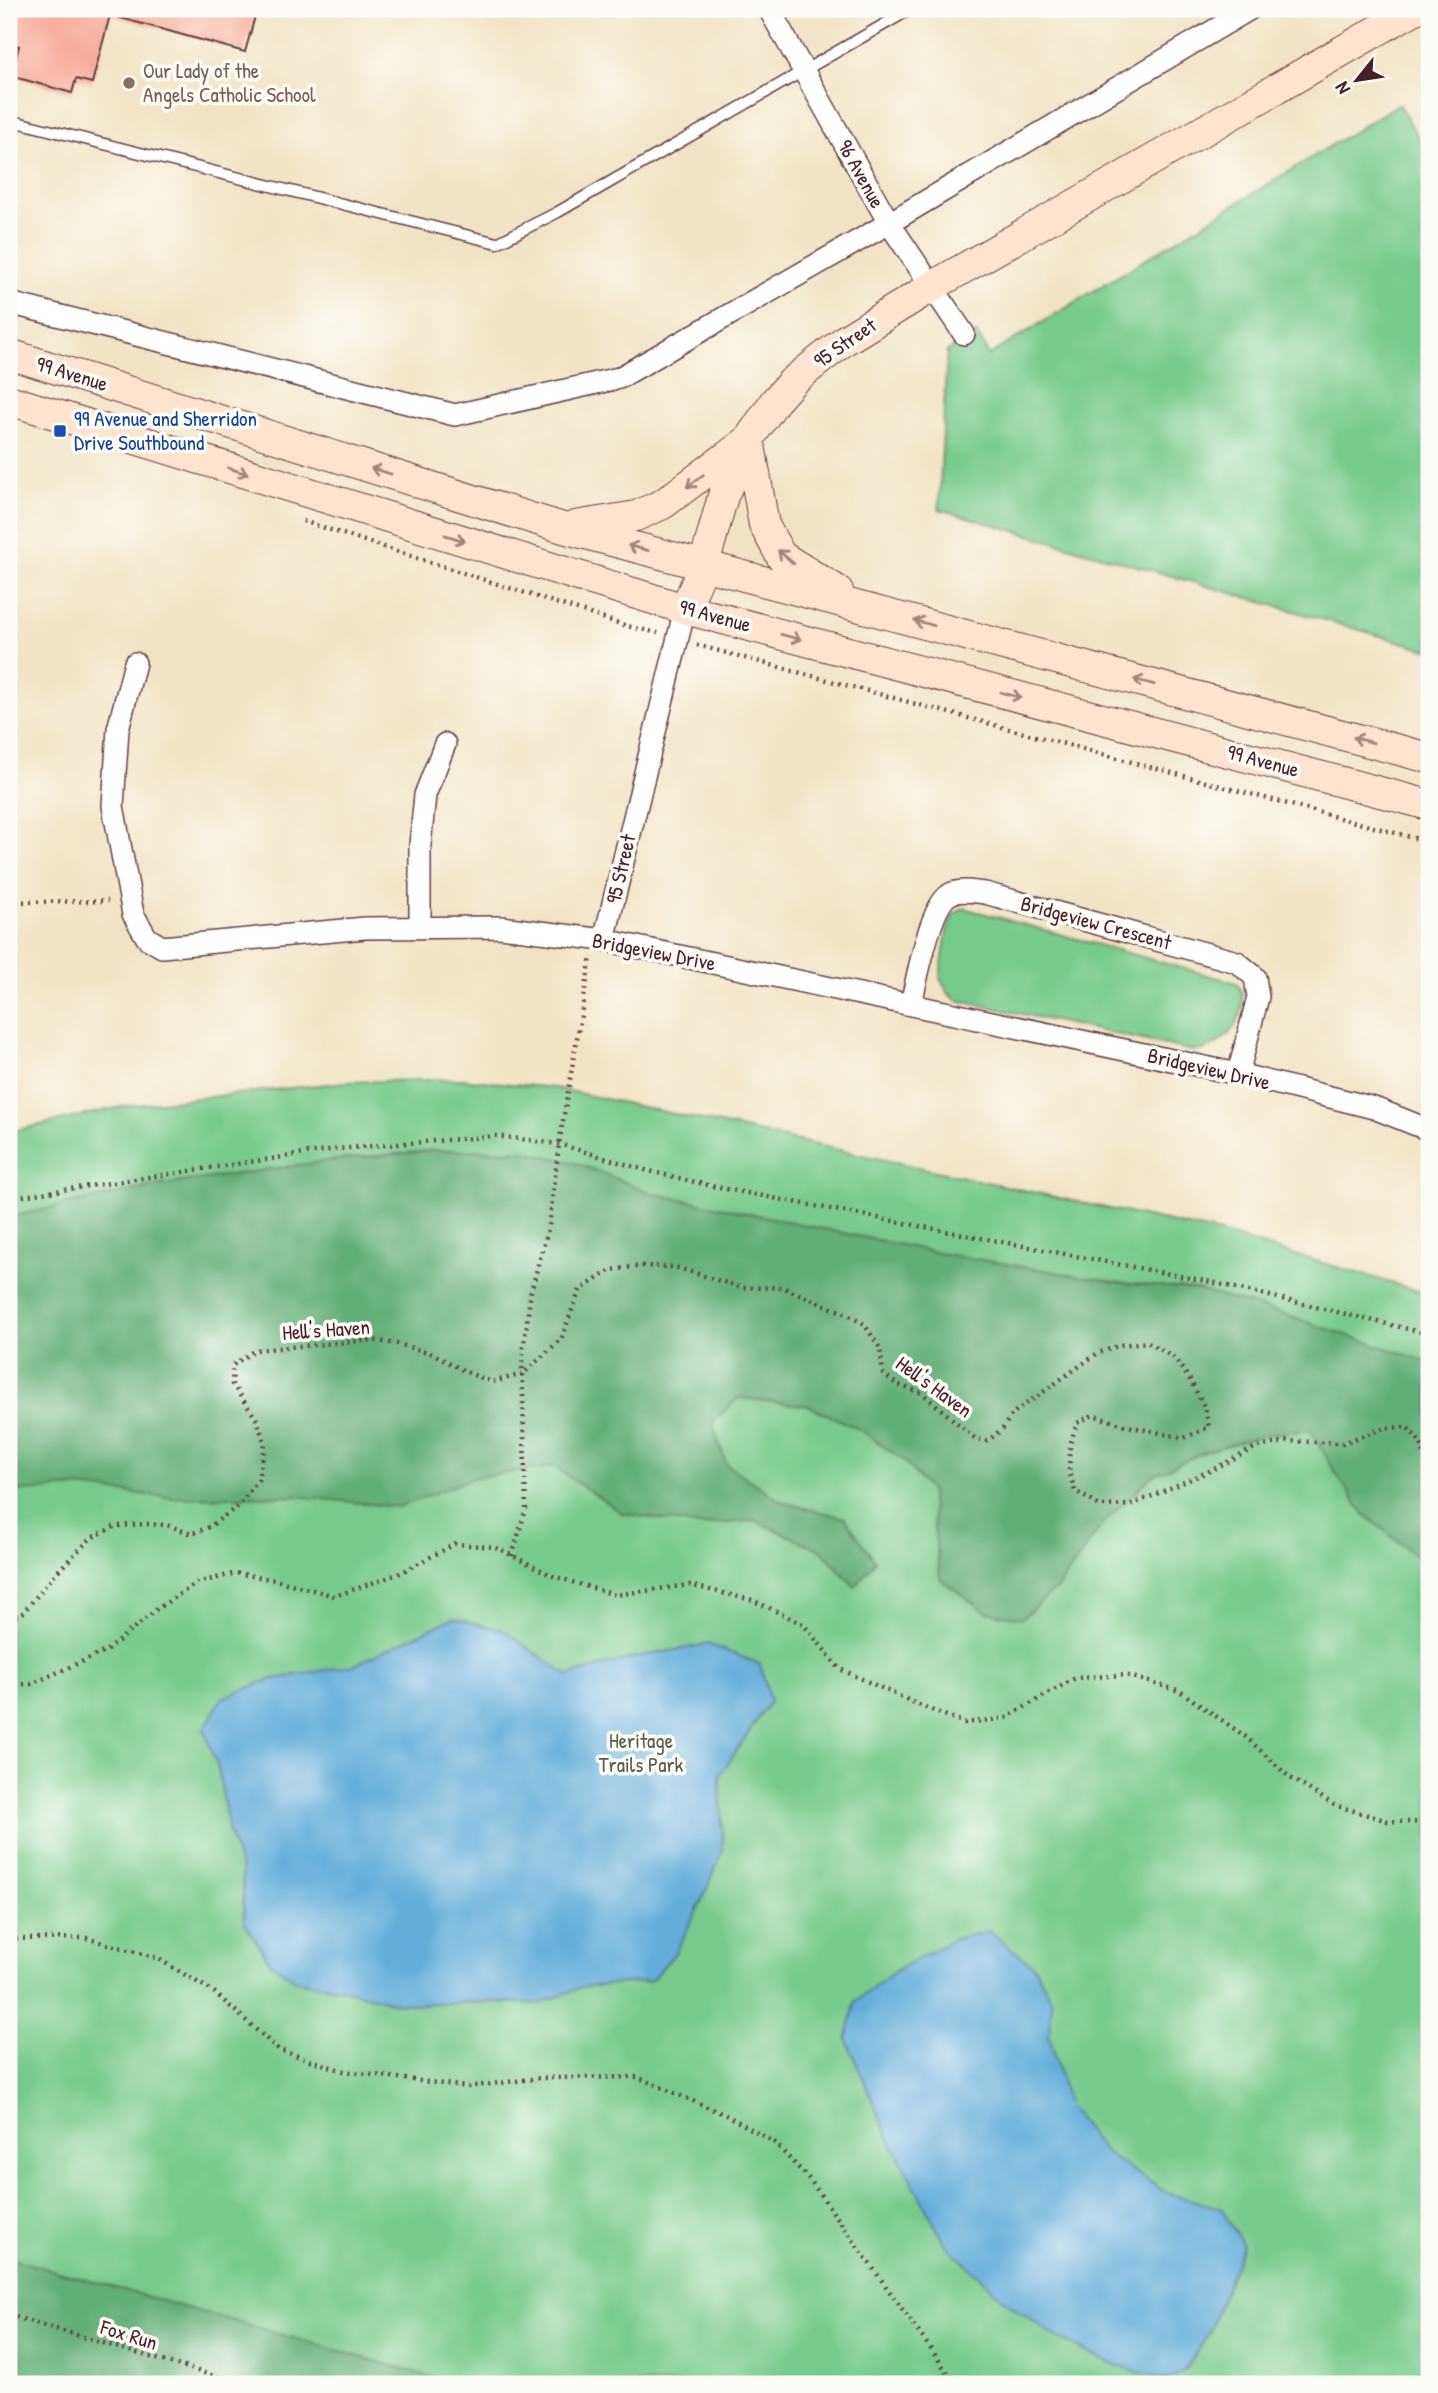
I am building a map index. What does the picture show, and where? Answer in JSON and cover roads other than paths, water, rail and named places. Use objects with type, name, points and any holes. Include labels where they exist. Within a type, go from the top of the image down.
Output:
[{"type":"main road","name":"95 Street","points":[[685,609],[704,565],[723,496],[749,439],[775,401],[793,381],[853,334],[933,286],[1415,9]]},
{"type":"main road","name":"99 Avenue","points":[[9,354],[563,528],[1429,758]]},
{"type":"main road","name":"99 Avenue","points":[[9,400],[685,609],[1429,805]]},
{"type":"main road","points":[[563,528],[636,516],[663,504],[749,439],[764,525],[781,556],[864,607]]},
{"type":"street","name":"96 Avenue","points":[[769,9],[889,223],[964,334]]},
{"type":"street","points":[[9,303],[455,415],[619,378],[889,223],[1250,9]]},
{"type":"street","name":"95 Street","points":[[599,939],[685,609]]},
{"type":"street","name":"Bridgeview Drive","points":[[135,663],[118,729],[113,806],[130,898],[138,925],[147,938],[162,947],[365,928],[501,927],[599,939],[1238,1074],[1374,1108],[1429,1130]]},
{"type":"street","points":[[420,928],[420,845],[425,794],[445,744]]},
{"type":"street","name":"Bridgeview Crescent","points":[[911,1004],[936,911],[950,894],[964,891],[985,893],[1237,962],[1255,977],[1258,997],[1238,1074]]},
{"type":"lane","points":[[9,120],[497,243],[558,212],[911,9]]},
{"type":"water","points":[[453,1618],[503,1630],[568,1676],[631,1658],[708,1644],[760,1664],[770,1701],[720,1775],[723,1850],[675,1953],[651,1981],[582,1987],[539,2004],[399,2004],[339,1988],[299,1982],[271,1964],[244,1921],[242,1871],[229,1833],[218,1768],[204,1729],[222,1698],[268,1680],[354,1665]]},
{"type":"water","points":[[989,1931],[1034,1966],[1052,2001],[1049,2036],[1068,2105],[1104,2152],[1167,2193],[1221,2208],[1243,2245],[1207,2336],[1185,2370],[1167,2380],[1117,2366],[1061,2340],[1006,2302],[945,2244],[887,2134],[846,2039],[856,2001],[898,1969],[955,1939]]},
{"type":"place","name":"Our Lady of the Angels Catholic School","points":[[129,83]]},
{"type":"place","name":"99 Avenue and Sherridon Drive Southbound","points":[[60,431]]},
{"type":"park label","name":"Heritage Trails Park","points":[[641,1753]]}]
